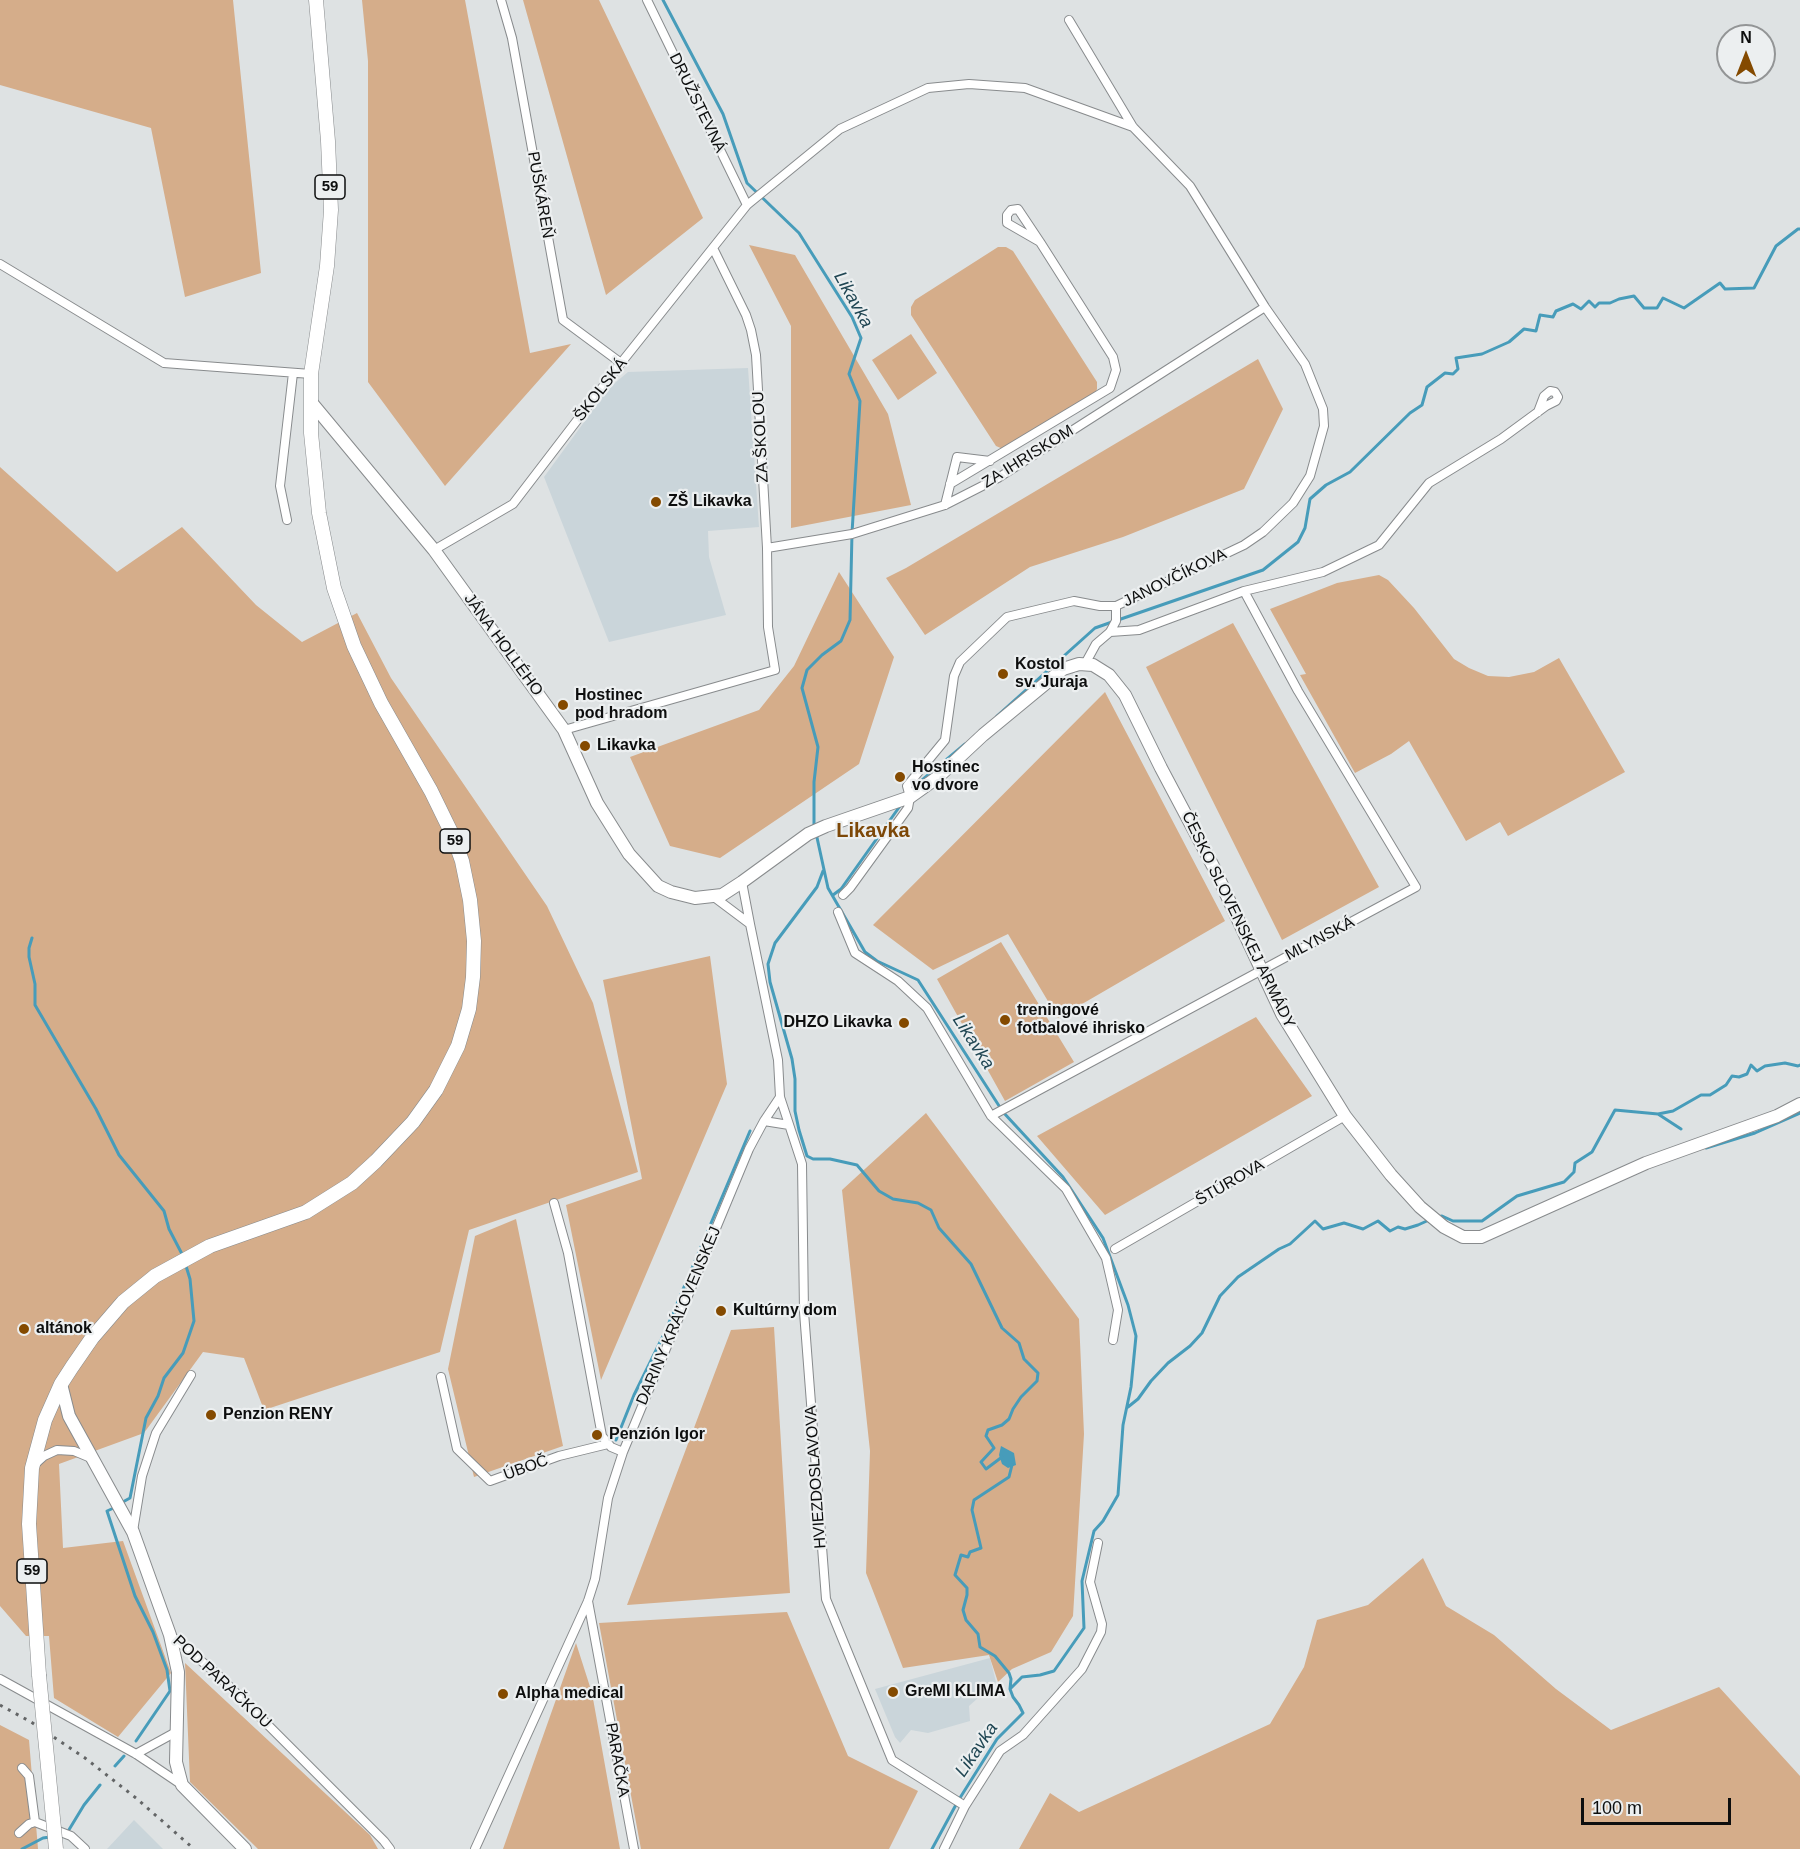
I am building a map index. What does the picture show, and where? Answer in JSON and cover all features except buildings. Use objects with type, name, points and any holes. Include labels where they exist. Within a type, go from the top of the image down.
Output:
[{"type":"main road","name":"59","points":[[56,1849],[39,1675],[29,1524],[32,1468],[45,1420],[61,1384],[92,1338],[123,1302],[155,1276],[210,1246],[292,1218],[321,1204],[352,1183],[389,1150],[425,1106],[447,1069],[465,1028],[472,988],[473,918],[467,880],[458,847],[432,792],[390,720],[362,665],[334,588],[322,534],[315,485],[311,374],[327,266],[331,210],[328,141],[316,0]]},
{"type":"street","name":"PUŠKÁREŇ","points":[[501,0],[512,38],[563,320],[621,363]]},
{"type":"street","name":"DRUŽSTEVNÁ","points":[[647,0],[747,205]]},
{"type":"street","points":[[1069,20],[1133,127]]},
{"type":"street","name":"ŠKOLSKÁ","points":[[434,550],[513,504],[621,363],[747,205],[840,129],[928,88],[969,84],[1024,88],[1133,127]]},
{"type":"street","name":"JANOVČÍKOVA","points":[[1085,664],[1096,644],[1110,632],[1116,621],[1116,606],[1244,544],[1263,532],[1293,503],[1310,476],[1324,426],[1323,409],[1305,364],[1265,307],[1190,186],[1133,127]]},
{"type":"street","points":[[950,484],[1110,388],[1116,370],[1113,357],[1040,242]]},
{"type":"street","name":"ZA ŠKOLOU","points":[[564,730],[775,670],[768,627],[767,548],[756,355],[746,315],[713,248]]},
{"type":"street","points":[[0,264],[164,363],[311,374]]},
{"type":"street","name":"ZA IHRISKOM","points":[[767,548],[852,534],[945,505],[998,478],[1265,307]]},
{"type":"street","points":[[287,520],[280,486],[293,373]]},
{"type":"street","name":"JÁNA HOLLÉHO","points":[[311,402],[434,550],[564,730],[597,803],[629,854],[658,885],[671,892],[695,898],[714,897]]},
{"type":"street","points":[[1110,632],[1138,630],[1244,591],[1323,572],[1379,544],[1429,483],[1501,439],[1538,412]]},
{"type":"street","points":[[945,505],[957,457],[991,461]]},
{"type":"street","name":"MLYNSKÁ","points":[[994,1115],[1416,887],[1298,691],[1244,591]]},
{"type":"street","points":[[843,895],[908,808],[910,797],[907,786],[945,740],[954,676],[960,662],[1007,617],[1074,601],[1100,606],[1116,606]]},
{"type":"street","points":[[714,897],[730,891],[808,834],[910,797],[938,777],[983,735],[1063,669],[1085,664]]},
{"type":"street","name":"ČESKO SLOVENSKEJ ARMÁDY","points":[[1085,664],[1101,669],[1125,695],[1214,868],[1282,1014],[1345,1116],[1391,1175],[1420,1207],[1444,1227],[1463,1237],[1481,1237],[1646,1163],[1777,1116],[1800,1104]]},
{"type":"street","points":[[742,882],[778,1060],[780,1097]]},
{"type":"street","points":[[714,897],[750,924]]},
{"type":"street","points":[[838,912],[855,953],[898,981],[927,1008],[994,1115],[1066,1189],[1106,1258],[1118,1310],[1113,1340]]},
{"type":"street","name":"DARINY KRÁĽOVENSKEJ","points":[[476,1849],[588,1601],[595,1579],[608,1498],[623,1452],[749,1149],[780,1097]]},
{"type":"street","name":"HVIEZDOSLAVOVA","points":[[780,1097],[802,1164],[804,1312],[826,1599],[892,1760],[965,1806]]},
{"type":"street","name":"ŠTÚROVA","points":[[1115,1249],[1345,1116]]},
{"type":"street","points":[[764,1121],[789,1125]]},
{"type":"street","points":[[554,1203],[568,1253],[602,1436],[610,1447],[623,1452]]},
{"type":"street","points":[[133,1532],[142,1476],[156,1433],[191,1375]]},
{"type":"street","name":"ÚBOČ","points":[[441,1377],[457,1449],[490,1481],[560,1456],[608,1444]]},
{"type":"street","name":"POD PARAČKOU","points":[[61,1384],[69,1416],[133,1532],[170,1635],[218,1674],[390,1849]]},
{"type":"street","points":[[32,1468],[44,1456],[57,1450],[74,1451],[93,1459]]},
{"type":"street","points":[[945,1849],[965,1806],[1000,1751],[1023,1735],[1082,1669],[1101,1632],[1102,1624],[1090,1582],[1098,1544]]},
{"type":"street","name":"PARAČKA","points":[[588,1601],[633,1849]]},
{"type":"street","points":[[170,1635],[178,1672],[176,1762],[182,1785]]},
{"type":"street","points":[[0,1679],[136,1754],[182,1785],[245,1849]]},
{"type":"street","points":[[136,1754],[176,1732]]},
{"type":"street","points":[[22,1768],[30,1776],[35,1822]]},
{"type":"street","points":[[20,1833],[29,1824],[35,1822],[71,1836],[85,1849]]},
{"type":"shaded area","points":[[0,0],[233,0],[261,273],[185,297],[151,128],[0,85]]},
{"type":"shaded area","points":[[362,0],[465,0],[530,353],[571,344],[445,486],[368,382],[368,61]]},
{"type":"shaded area","points":[[523,0],[599,0],[703,218],[606,295]]},
{"type":"shaded area","points":[[749,245],[795,255],[888,414],[911,505],[791,528],[791,326]]},
{"type":"shaded area","points":[[998,247],[1006,247],[1013,251],[1097,382],[1094,396],[1003,449],[996,446],[911,315],[911,307],[915,300]]},
{"type":"shaded area","points":[[911,334],[937,373],[898,400],[872,360]]},
{"type":"shaded area","points":[[1258,359],[1283,409],[1244,489],[1123,537],[1030,567],[925,635],[886,578]]},
{"type":"shaded area","name":"ZŠ Likavka","points":[[748,368],[759,527],[708,531],[709,557],[726,615],[609,642],[544,477],[609,388],[628,372]]},
{"type":"shaded area","points":[[0,467],[117,572],[182,527],[256,605],[302,642],[357,613],[391,678],[547,906],[593,1003],[638,1172],[469,1230],[440,1352],[264,1410],[244,1358],[203,1352],[144,1433],[59,1464],[63,1548],[123,1541],[171,1673],[118,1737],[54,1698],[49,1636],[26,1636],[0,1606]]},
{"type":"shaded area","points":[[839,572],[894,657],[859,764],[720,858],[670,846],[630,757],[759,710],[794,666]]},
{"type":"shaded area","points":[[1379,575],[1388,580],[1414,608],[1454,659],[1469,668],[1488,676],[1509,677],[1534,672],[1559,658],[1625,772],[1508,836],[1500,822],[1466,841],[1409,741],[1391,754],[1355,773],[1300,675],[1306,674],[1270,609],[1337,583]]},
{"type":"shaded area","points":[[1233,623],[1379,887],[1282,940],[1146,667]]},
{"type":"shaded area","points":[[1105,692],[1225,921],[1058,1018],[1008,934],[933,970],[873,925]]},
{"type":"shaded area","name":"treningové fotbalové ihrisko","points":[[1001,942],[1074,1062],[1005,1101],[937,979]]},
{"type":"shaded area","points":[[710,956],[727,1084],[601,1380],[566,1205],[642,1179],[603,980]]},
{"type":"shaded area","points":[[1256,1017],[1312,1096],[1105,1215],[1037,1136]]},
{"type":"shaded area","points":[[926,1113],[1079,1319],[1084,1434],[1073,1616],[1051,1652],[1012,1669],[998,1682],[989,1655],[903,1668],[866,1573],[870,1451],[842,1190]]},
{"type":"shaded area","points":[[516,1219],[563,1446],[474,1477],[448,1369],[475,1236]]},
{"type":"shaded area","points":[[774,1327],[790,1593],[627,1605],[731,1330]]},
{"type":"shaded area","points":[[1423,1558],[1446,1606],[1494,1635],[1556,1689],[1611,1730],[1719,1687],[1800,1776],[1800,1849],[1019,1849],[1050,1793],[1079,1812],[1270,1724],[1304,1667],[1317,1620],[1368,1605]]},
{"type":"shaded area","points":[[787,1612],[848,1756],[918,1791],[889,1849],[641,1849],[599,1623]]},
{"type":"shaded area","points":[[576,1643],[592,1693],[620,1849],[503,1849]]},
{"type":"shaded area","points":[[990,1658],[996,1682],[969,1706],[970,1721],[928,1733],[911,1730],[900,1743],[895,1737],[875,1689]]},
{"type":"shaded area","points":[[185,1663],[370,1835],[378,1849],[258,1849],[190,1782]]},
{"type":"shaded area","points":[[0,1725],[29,1740],[38,1849],[0,1849]]},
{"type":"shaded area","points":[[134,1820],[163,1849],[107,1849]]},
{"type":"water","points":[[1001,1446],[1014,1453],[1016,1465],[1008,1468],[1002,1464],[999,1455]]},
{"type":"waterway","name":"Likavka","points":[[663,0],[723,114],[747,183],[799,233],[852,317],[861,338],[849,374],[860,401],[852,533],[850,620],[841,641],[807,670],[802,688],[818,747],[814,782],[814,827]]},
{"type":"waterway","points":[[1118,620],[1263,570],[1298,542],[1305,528],[1310,499],[1326,485],[1350,472],[1410,413],[1422,405],[1427,387],[1445,373],[1453,374],[1458,369],[1456,358],[1482,354],[1509,342],[1524,329],[1536,331],[1540,315],[1553,317],[1556,311],[1573,304],[1581,309],[1589,301],[1595,307],[1599,303],[1610,303],[1634,296],[1644,308],[1657,308],[1663,298],[1684,308],[1720,283],[1725,289],[1754,288],[1776,246],[1800,229]]},
{"type":"waterway","points":[[997,716],[1095,628],[1112,622]]},
{"type":"waterway","points":[[915,786],[965,744]]},
{"type":"waterway","points":[[833,895],[841,889],[900,806]]},
{"type":"waterway","name":"Likavka","points":[[816,833],[828,888],[865,952],[877,961],[918,980],[1003,1112],[1063,1177],[1103,1238],[1128,1305],[1136,1336],[1131,1387],[1123,1425],[1118,1495],[1103,1521],[1094,1531],[1082,1581],[1084,1628],[1054,1671],[1022,1677],[1010,1689],[1023,1713],[997,1739],[958,1801],[932,1849]]},
{"type":"waterway","points":[[823,871],[817,887],[775,943],[768,964],[770,982],[792,1059],[795,1079],[795,1111],[799,1130],[807,1156],[813,1159],[830,1159],[857,1165],[879,1191],[893,1199],[918,1203],[931,1210],[939,1228],[971,1264],[1002,1328],[1019,1343],[1024,1359],[1038,1373],[1037,1381],[1021,1397],[1009,1419],[1002,1425],[988,1430],[986,1436],[994,1448],[981,1462],[986,1469],[1002,1457]]},
{"type":"waterway","points":[[32,938],[29,957],[35,984],[35,1005],[96,1109],[119,1155],[164,1211],[169,1229],[183,1256]]},
{"type":"waterway","points":[[1438,1217],[1442,1216],[1453,1221],[1482,1221],[1517,1196],[1564,1182],[1574,1172],[1575,1163],[1592,1152],[1615,1110],[1658,1114],[1673,1111],[1701,1095],[1710,1095],[1726,1085],[1732,1076],[1739,1077],[1747,1074],[1751,1065],[1757,1071],[1765,1066],[1785,1063],[1800,1065]]},
{"type":"waterway","points":[[1706,1148],[1755,1133],[1800,1113]]},
{"type":"waterway","points":[[1658,1114],[1681,1129]]},
{"type":"waterway","points":[[616,1440],[634,1395],[665,1332],[750,1131]]},
{"type":"waterway","points":[[1128,1407],[1138,1399],[1168,1363],[1190,1346],[1202,1333],[1220,1296],[1238,1277],[1290,1244],[1315,1221],[1323,1229],[1344,1223],[1363,1229],[1378,1221],[1390,1231],[1398,1227],[1405,1229],[1429,1220]]},
{"type":"waterway","points":[[121,1503],[130,1498],[146,1418],[158,1396],[164,1378],[183,1353],[194,1321],[190,1279],[186,1266]]},
{"type":"waterway","points":[[1010,1689],[1009,1673],[995,1656],[980,1647],[978,1634],[966,1620],[963,1610],[967,1588],[955,1575],[961,1555],[968,1557],[970,1552],[981,1548],[972,1510],[974,1500],[1009,1477],[1012,1465]]},
{"type":"waterway","points":[[116,1507],[107,1511],[135,1596],[153,1632],[167,1670],[170,1691],[136,1741]]},
{"type":"waterway","points":[[115,1766],[124,1756]]},
{"type":"waterway","points":[[67,1833],[84,1805],[100,1785]]},
{"type":"waterway","points":[[22,1849],[43,1838],[50,1837]]},
{"type":"railway","points":[[0,1705],[31,1722],[85,1758],[136,1798],[194,1849]]},
{"type":"place","name":"ZŠ Likavka","points":[[656,502]]},
{"type":"place","name":"Kostol sv. Juraja","points":[[1003,674]]},
{"type":"place","name":"Hostinec pod hradom","points":[[563,705]]},
{"type":"place","name":"Likavka","points":[[585,746]]},
{"type":"place","name":"Hostinec vo dvore","points":[[900,777]]},
{"type":"place","name":"treningové fotbalové ihrisko","points":[[1005,1020]]},
{"type":"place","name":"DHZO Likavka","points":[[904,1023]]},
{"type":"place","name":"Kultúrny dom","points":[[721,1311]]},
{"type":"place","name":"altánok","points":[[24,1329]]},
{"type":"place","name":"Penzion RENY","points":[[211,1415]]},
{"type":"place","name":"Penzión Igor","points":[[597,1435]]},
{"type":"place","name":"GreMI KLIMA","points":[[893,1692]]},
{"type":"place","name":"Alpha medical","points":[[503,1694]]},
{"type":"district","name":"Likavka","points":[[873,831]]}]
